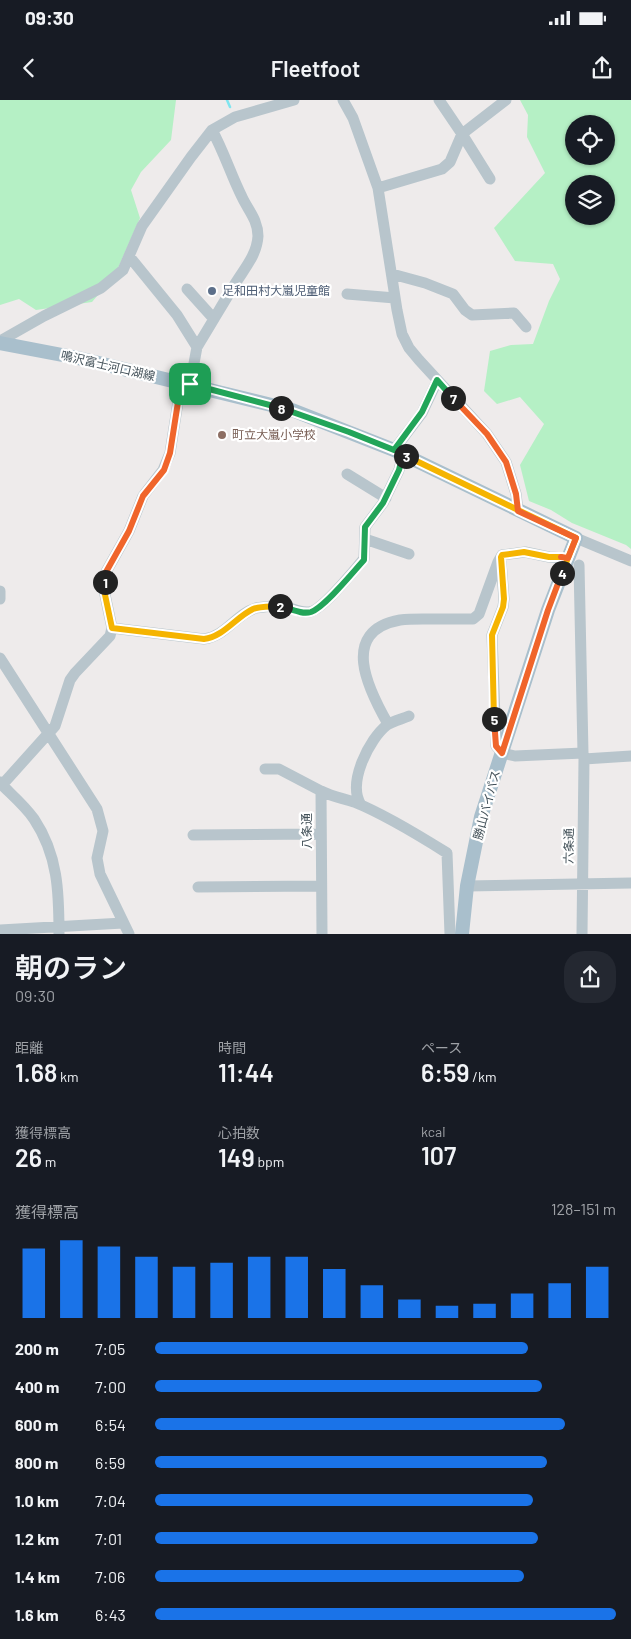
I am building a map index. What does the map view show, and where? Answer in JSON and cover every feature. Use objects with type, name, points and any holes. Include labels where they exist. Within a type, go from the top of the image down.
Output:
[{"type":"main road","name":"鳴沢富士河口湖線","points":[[0,342],[78,358],[292,410],[398,452],[576,538]]},
{"type":"main road","name":"勝山バイパス","points":[[462,934],[467,886],[482,817],[548,610],[574,562],[576,538]]},
{"type":"street","points":[[0,342],[44,316],[101,288],[123,270],[142,226],[212,130],[235,117],[294,100]]},
{"type":"street","points":[[343,100],[353,118],[378,188],[402,334],[410,348],[437,380],[487,434],[506,462],[516,494],[518,511]]},
{"type":"street","points":[[438,100],[490,179]]},
{"type":"street","points":[[378,188],[442,169],[450,162],[462,134],[506,100]]},
{"type":"street","points":[[59,930],[56,876],[52,854],[45,837],[33,817],[1,784],[55,726],[70,680],[110,636],[112,628],[104,590],[106,572],[129,531],[143,496],[164,470],[170,453],[185,384],[197,347],[248,265],[255,250],[258,236],[255,219],[242,197],[221,146],[212,130]]},
{"type":"street","points":[[129,256],[177,315],[197,347]]},
{"type":"street","points":[[392,274],[425,283],[452,294],[465,310],[472,314],[514,312],[526,327]]},
{"type":"street","points":[[187,289],[214,319]]},
{"type":"street","points":[[347,294],[395,298]]},
{"type":"street","points":[[112,628],[204,639],[214,638],[232,623],[254,609],[282,606],[298,611],[310,612],[323,604],[364,560],[365,527],[386,498],[399,470],[398,452],[422,412],[437,380]]},
{"type":"street","points":[[347,474],[386,498]]},
{"type":"street","points":[[576,538],[631,561]]},
{"type":"street","points":[[365,539],[409,554]]},
{"type":"street","points":[[388,724],[371,692],[364,669],[364,650],[370,634],[386,624],[402,620],[473,619],[479,614],[502,555],[524,552],[574,562]]},
{"type":"street","points":[[501,557],[504,599],[503,607],[492,635],[496,746],[502,753],[515,756],[631,756]]},
{"type":"street","name":"六条通","points":[[574,562],[583,756],[582,934]]},
{"type":"street","points":[[0,591],[0,599]]},
{"type":"street","points":[[0,658],[97,809],[103,831],[97,858],[100,874],[129,934]]},
{"type":"street","points":[[361,805],[357,794],[358,774],[372,742],[388,724],[409,716]]},
{"type":"street","points":[[265,769],[278,768],[332,797],[361,805],[447,853],[450,934]]},
{"type":"street","name":"八条通","points":[[321,791],[322,934]]},
{"type":"street","points":[[193,835],[321,834]]},
{"type":"street","points":[[467,886],[631,884]]},
{"type":"street","points":[[198,887],[321,886]]},
{"type":"street","points":[[0,930],[59,930],[123,922]]},
{"type":"green space","points":[[0,100],[176,100],[171,140],[141,172],[131,190],[140,218],[115,275],[92,302],[36,310],[19,299],[0,305]]},
{"type":"green space","points":[[520,100],[631,100],[631,549],[626,545],[572,523],[551,510],[529,501],[520,465],[544,424],[520,397],[497,404],[484,391],[490,351],[511,345],[533,344],[549,301],[560,279],[553,264],[515,261],[494,228],[545,173],[527,137],[528,115]]},
{"type":"waterway","points":[[227,100],[230,107]]},
{"type":"place","name":"足和田村大嵐児童館","points":[[212,291]]},
{"type":"place","name":"町立大嵐小学校","points":[[222,435]]},
{"type":"route","points":[[190,384],[181,383],[170,453],[164,470],[143,496],[129,531],[106,572],[104,590],[112,628],[204,639],[214,638],[232,623],[254,609],[282,606],[298,611],[310,612],[323,604],[364,560],[365,527],[383,503],[399,470],[403,454],[518,511],[576,538],[548,610],[502,753],[496,746],[492,635],[502,613],[504,599],[501,557],[502,555],[524,552],[549,557],[568,558],[576,538],[518,511],[516,494],[506,462],[487,434],[437,380],[422,412],[394,450],[292,410],[190,384]]}]
